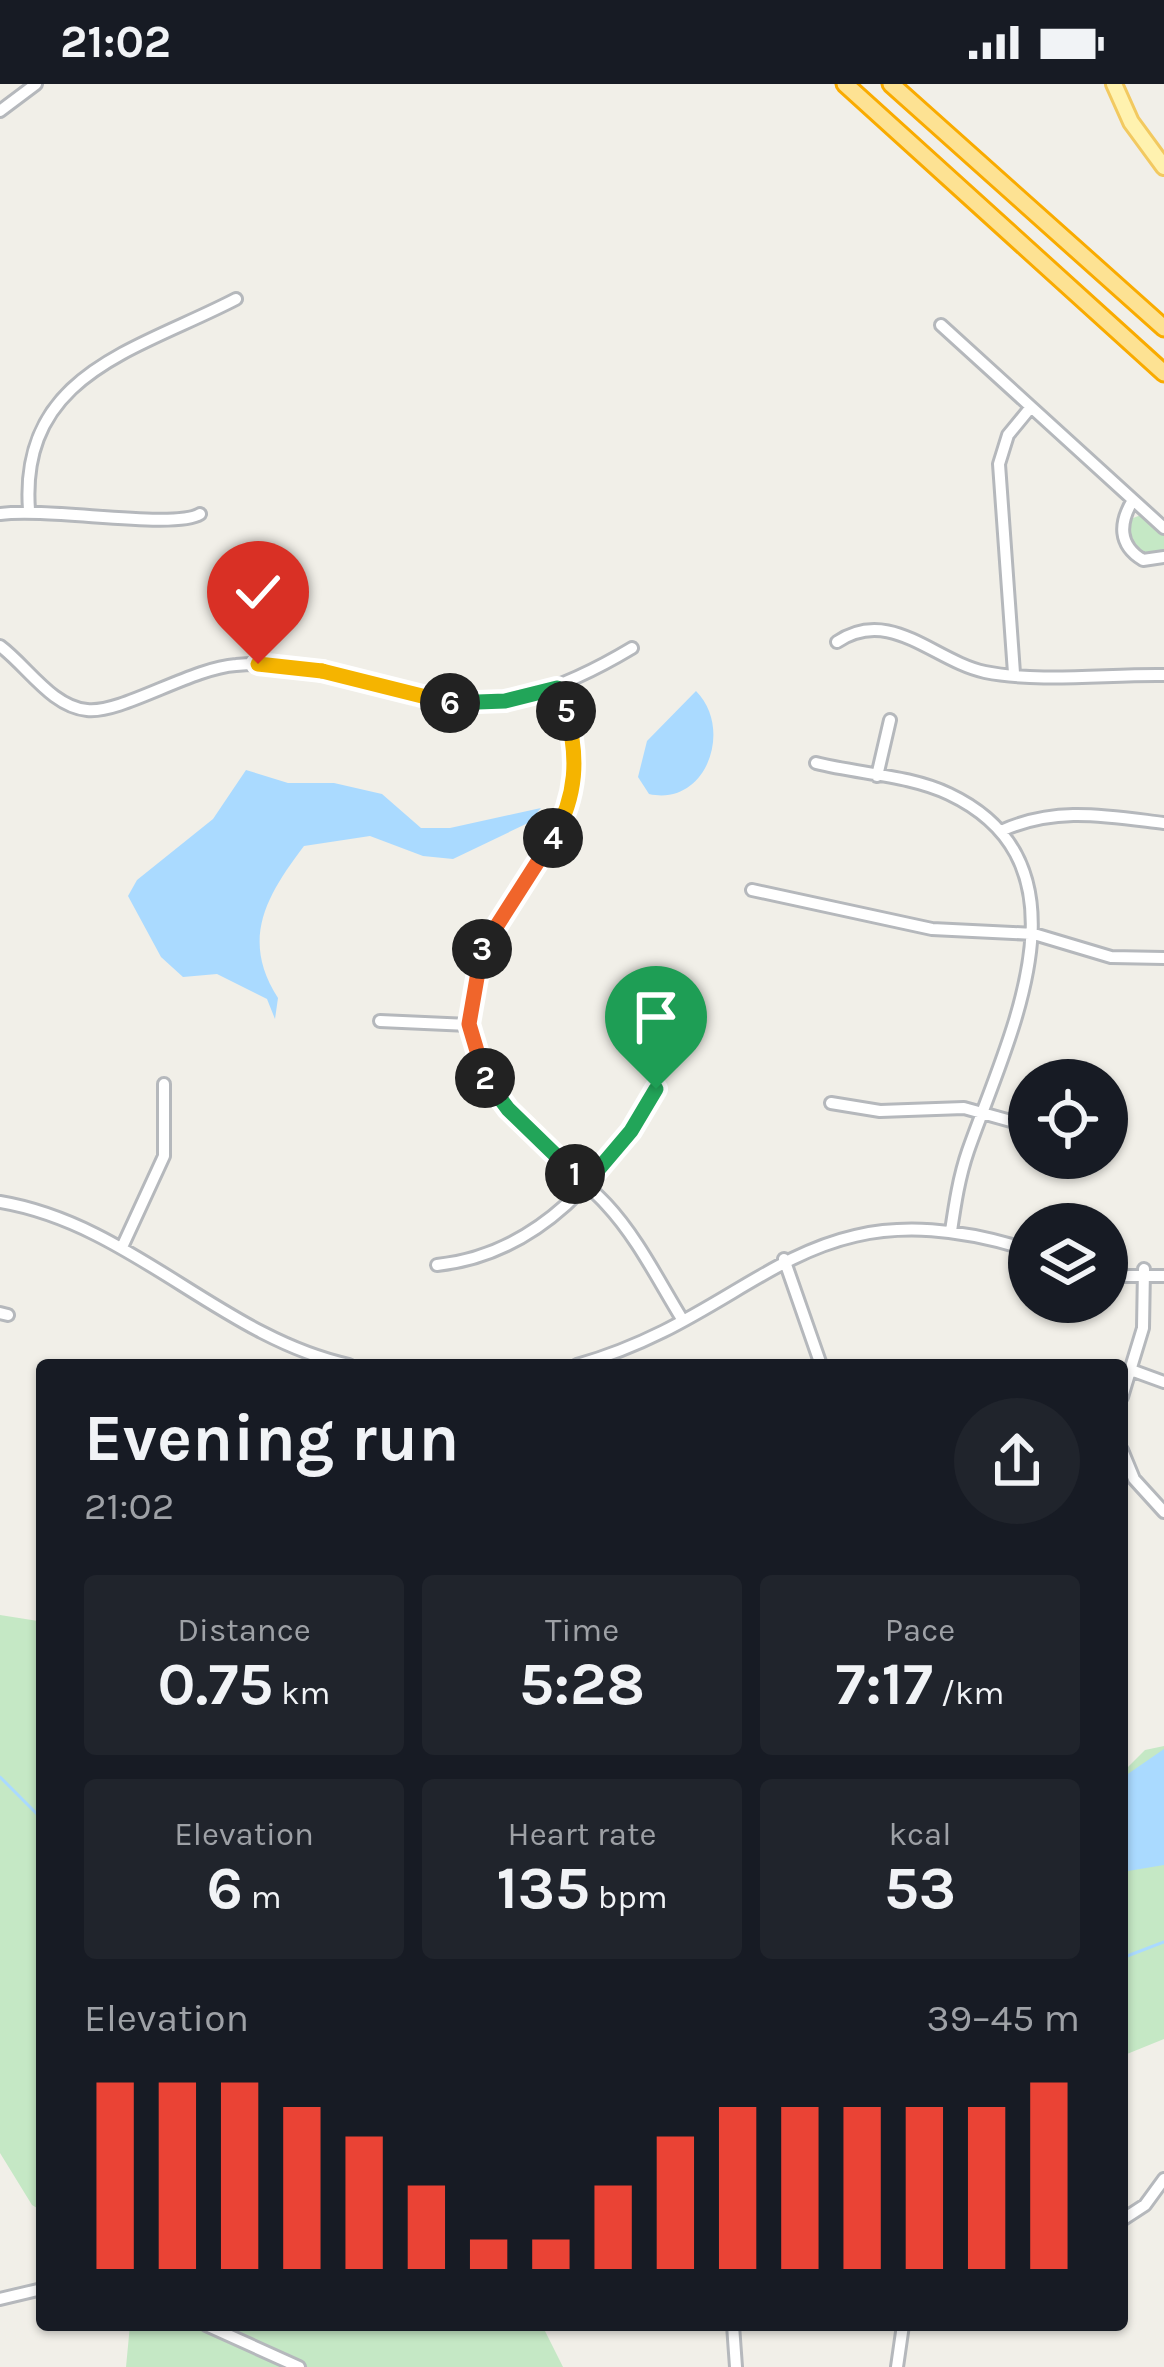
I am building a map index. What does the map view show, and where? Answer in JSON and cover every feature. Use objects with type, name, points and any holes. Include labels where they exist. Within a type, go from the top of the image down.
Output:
[{"type":"highway","points":[[845,84],[1164,373]]},
{"type":"highway","points":[[891,84],[1164,328]]},
{"type":"main road","points":[[1114,84],[1131,122],[1164,167]]},
{"type":"street","points":[[0,111],[36,84]]},
{"type":"street","points":[[29,510],[34,448],[73,385],[121,354],[236,299]]},
{"type":"street","points":[[940,326],[1164,528]]},
{"type":"street","points":[[1014,673],[998,478],[1008,435],[1031,407]]},
{"type":"street","points":[[1133,500],[1122,523],[1127,546],[1143,560],[1164,557]]},
{"type":"street","points":[[0,514],[29,510],[169,523],[200,514]]},
{"type":"street","points":[[837,642],[859,631],[897,632],[971,667],[1014,673],[1164,675]]},
{"type":"street","points":[[0,646],[67,704],[87,710],[197,672],[238,664],[339,674],[418,699],[452,704],[505,701],[557,688],[632,648]]},
{"type":"street","points":[[557,688],[575,744],[574,787],[550,844],[490,930],[478,958],[469,1024],[493,1092],[586,1184],[636,1242],[682,1319]]},
{"type":"street","points":[[878,776],[890,721]]},
{"type":"street","points":[[816,763],[947,793],[1001,831],[1025,870],[1034,934],[1010,1041],[967,1156],[951,1232]]},
{"type":"street","points":[[1001,831],[1032,817],[1063,813],[1164,823]]},
{"type":"street","points":[[752,890],[932,929],[1034,934],[1111,957],[1164,958]]},
{"type":"street","points":[[380,1021],[469,1024]]},
{"type":"street","points":[[123,1245],[164,1156],[164,1084]]},
{"type":"street","points":[[437,1265],[506,1250],[558,1214],[631,1131],[656,1089]]},
{"type":"street","points":[[832,1103],[868,1110],[944,1107],[1008,1120]]},
{"type":"street","points":[[0,1202],[59,1216],[123,1245],[235,1316],[331,1359]]},
{"type":"street","points":[[594,1359],[649,1339],[784,1259],[851,1235],[918,1228],[969,1231],[1008,1245]]},
{"type":"street","points":[[784,1259],[819,1359]]},
{"type":"street","points":[[1128,1273],[1164,1273]]},
{"type":"street","points":[[1128,1379],[1143,1328],[1144,1273]]},
{"type":"street","points":[[1131,1370],[1164,1382]]},
{"type":"street","points":[[1128,1464],[1134,1478],[1164,1511]]},
{"type":"street","points":[[1128,2216],[1144,2205],[1164,2179]]},
{"type":"street","points":[[0,2300],[36,2291]]},
{"type":"street","points":[[219,2331],[299,2367]]},
{"type":"street","points":[[733,2331],[736,2367]]},
{"type":"street","points":[[897,2367],[903,2331]]},
{"type":"green space","points":[[1141,515],[1164,536],[1164,552],[1147,555],[1127,538],[1128,520]]},
{"type":"green space","points":[[0,1615],[36,1621],[36,2207],[0,2153]]},
{"type":"green space","points":[[1164,1746],[1164,2039],[1128,2054],[1128,1767],[1145,1750]]},
{"type":"green space","points":[[129,2331],[545,2331],[563,2367],[126,2367]]},
{"type":"water","points":[[696,691],[713,725],[708,762],[686,789],[669,795],[649,794],[638,777],[647,741]]},
{"type":"water","points":[[246,770],[288,783],[334,783],[382,794],[421,828],[450,828],[541,808],[528,823],[453,859],[423,856],[370,836],[304,846],[279,882],[263,918],[261,956],[278,998],[275,1019],[267,999],[217,974],[183,977],[161,957],[128,896],[137,880],[213,819]]},
{"type":"water","points":[[1164,1749],[1164,1865],[1128,1871],[1128,1774]]},
{"type":"waterway","points":[[0,1777],[36,1813]]},
{"type":"waterway","points":[[1128,1956],[1164,1942]]},
{"type":"route","points":[[258,664],[339,674],[418,699],[452,704],[505,701],[557,688],[575,744],[574,787],[550,844],[490,930],[478,958],[469,1024],[493,1092],[586,1184],[623,1142],[656,1089]]}]
